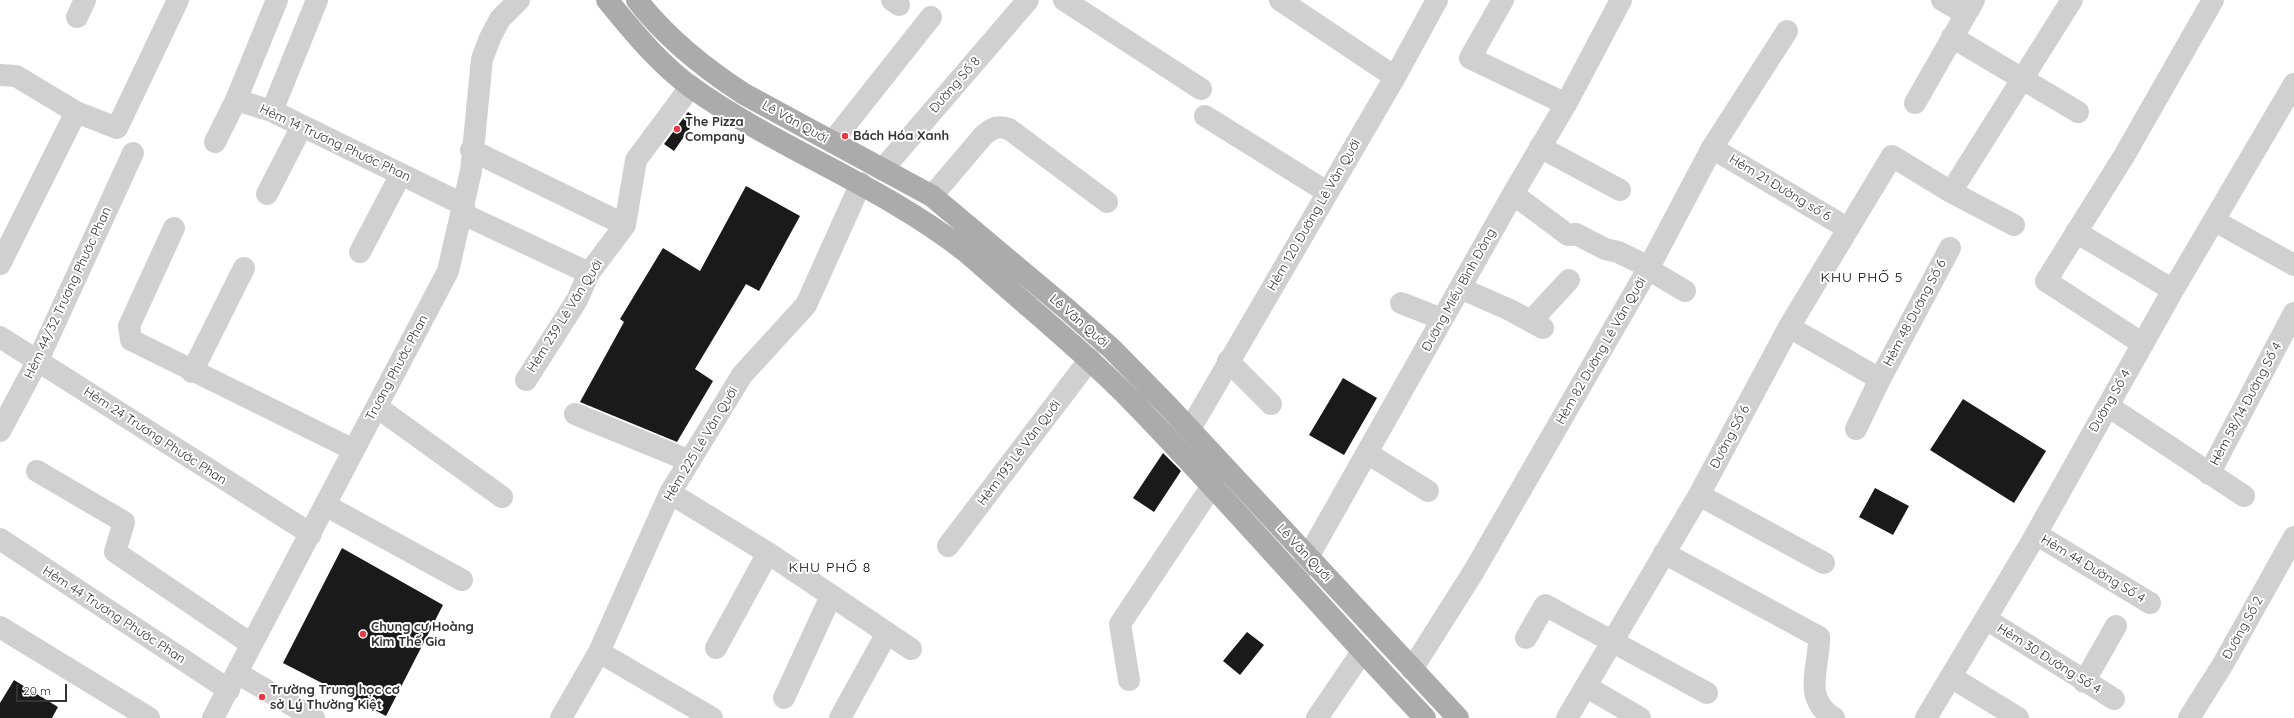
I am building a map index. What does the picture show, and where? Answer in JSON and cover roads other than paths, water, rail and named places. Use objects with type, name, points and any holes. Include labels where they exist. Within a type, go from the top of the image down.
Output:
[{"type":"main road","name":"Lê Văn Quới","points":[[607,0],[653,54],[691,86],[761,130],[861,183],[922,220],[965,251],[1090,359],[1133,402],[1212,486],[1362,652],[1424,718]]},
{"type":"main road","name":"Lê Văn Quới","points":[[644,3],[684,50],[724,81],[882,170],[932,196],[1106,345],[1190,429],[1458,718]]},
{"type":"street","points":[[0,75],[16,76],[76,112],[117,128],[178,0]]},
{"type":"street","points":[[215,142],[236,100],[277,0]]},
{"type":"street","points":[[272,112],[317,0]]},
{"type":"street","name":"Trương Phước Phan","points":[[213,718],[448,271],[464,209],[471,172],[482,58],[500,19],[519,0]]},
{"type":"street","name":"Đường Số 8","points":[[882,170],[1028,0]]},
{"type":"street","points":[[1064,0],[1201,89]]},
{"type":"street","points":[[1280,0],[1395,77]]},
{"type":"street","name":"Hẻm 120 Đường Lê Văn Quới","points":[[1190,429],[1228,361],[1395,77],[1437,0]]},
{"type":"street","points":[[1503,0],[1470,58],[1566,104]]},
{"type":"street","name":"Đường Miếu Bình Đông","points":[[1296,579],[1513,194],[1566,104],[1621,0]]},
{"type":"street","points":[[1915,103],[1970,7],[1942,0]]},
{"type":"street","points":[[2014,225],[1951,192],[2072,0]]},
{"type":"street","points":[[2143,344],[2046,281],[2124,156],[2213,0]]},
{"type":"street","points":[[832,142],[931,17]]},
{"type":"street","name":"Hẻm 82 Đường Lê Văn Quới","points":[[1412,669],[1474,570],[1648,268],[1712,148],[1787,31]]},
{"type":"street","points":[[1952,37],[2078,112]]},
{"type":"street","name":"Đường Số 4","points":[[1926,718],[2036,534],[2173,290],[2215,221],[2294,84]]},
{"type":"street","name":"Hẻm 239 Lê Văn Quới","points":[[526,380],[578,300],[589,273],[625,225],[636,160],[691,86]]},
{"type":"street","name":"Hẻm 14 Trương Phước Phan","points":[[236,100],[272,112],[400,174],[464,209],[589,273]]},
{"type":"street","points":[[0,264],[76,112]]},
{"type":"street","points":[[1205,116],[1327,192]]},
{"type":"street","points":[[268,194],[302,126]]},
{"type":"street","points":[[932,196],[983,136],[991,129],[1002,126],[1009,128],[1107,202]]},
{"type":"street","points":[[1540,147],[1620,190]]},
{"type":"street","name":"Hẻm 21 Đường số 6","points":[[1712,148],[1848,228]]},
{"type":"street","points":[[472,150],[625,225]]},
{"type":"street","name":"Hẻm 44/32 Trương Phước Phan","points":[[0,431],[38,360],[133,153]]},
{"type":"street","name":"Đường Số 6","points":[[1568,718],[1699,495],[1789,326],[1892,156],[1951,192]]},
{"type":"street","points":[[360,252],[400,174]]},
{"type":"street","name":"Hẻm 225 Lê Văn Quới","points":[[568,715],[599,652],[670,493],[742,375],[806,305],[861,183]]},
{"type":"street","points":[[1513,194],[1568,235],[1576,234],[1605,249],[1618,252],[1648,268],[1685,291]]},
{"type":"street","points":[[2215,221],[2294,265]]},
{"type":"street","points":[[174,228],[129,326],[131,340],[192,372],[354,450]]},
{"type":"street","points":[[2076,232],[2173,290]]},
{"type":"street","name":"Hẻm 48 Đường Số 6","points":[[1856,429],[1880,379],[1950,248]]},
{"type":"street","points":[[192,372],[244,268]]},
{"type":"street","points":[[1460,288],[1537,324],[1569,280]]},
{"type":"street","points":[[1401,302],[1442,319]]},
{"type":"street","name":"Hẻm 58/14 Đường Số 4","points":[[2209,474],[2294,313]]},
{"type":"street","name":"Hẻm 48 Đường Số 6","points":[[1789,326],[1880,379]]},
{"type":"street","name":"Hẻm 24 Trương Phước Phan","points":[[0,337],[38,360],[149,433],[311,534]]},
{"type":"street","name":"Hẻm 193 Lê Văn Quới","points":[[948,546],[1090,359]]},
{"type":"street","points":[[1228,361],[1271,404]]},
{"type":"street","points":[[2108,406],[2244,496]]},
{"type":"street","points":[[377,407],[502,497]]},
{"type":"street","points":[[575,414],[690,461]]},
{"type":"street","points":[[1367,453],[1428,491]]},
{"type":"street","points":[[37,471],[124,522],[115,552],[251,644]]},
{"type":"street","points":[[1129,680],[1120,624],[1212,486]]},
{"type":"street","points":[[670,493],[768,553],[911,649]]},
{"type":"street","points":[[1699,495],[1824,563]]},
{"type":"street","points":[[325,506],[462,580]]},
{"type":"street","name":"Hẻm 44 Đường Số 4","points":[[2036,534],[2150,603]]},
{"type":"street","name":"Đường Số 2","points":[[2189,718],[2223,664],[2294,537]]},
{"type":"street","name":"Hẻm 44 Trương Phước Phan","points":[[0,540],[233,681],[314,718]]},
{"type":"street","points":[[716,648],[768,553]]},
{"type":"street","points":[[1664,553],[1819,637],[1819,652],[1814,667],[1814,682],[1818,702],[1825,713],[1834,718]]},
{"type":"street","points":[[784,698],[831,596]]},
{"type":"street","points":[[1526,638],[1545,605],[1707,693]]},
{"type":"street","name":"Hẻm 30 Đường Số 4","points":[[1986,619],[2084,682],[2114,699]]},
{"type":"street","points":[[0,626],[150,718]]},
{"type":"street","points":[[2084,682],[2116,626]]},
{"type":"street","points":[[840,718],[887,633]]},
{"type":"street","points":[[599,652],[712,718]]},
{"type":"street","points":[[1317,718],[1362,652]]},
{"type":"street","points":[[1951,677],[2018,718]]},
{"type":"street","points":[[1587,687],[1640,718]]},
{"type":"place","name":"The Pizza Company","points":[[677,129]]},
{"type":"place","name":"Bách Hóa Xanh","points":[[845,136]]},
{"type":"place","name":"Chung cư Hoàng Kim Thế Gia","points":[[363,634]]},
{"type":"place","name":"Trường Trung học cơ sở Lý Thường Kiệt","points":[[262,697]]},
{"type":"district","name":"KHU PHỐ 5","points":[[1862,278]]},
{"type":"district","name":"KHU PHỐ 8","points":[[830,568]]}]
